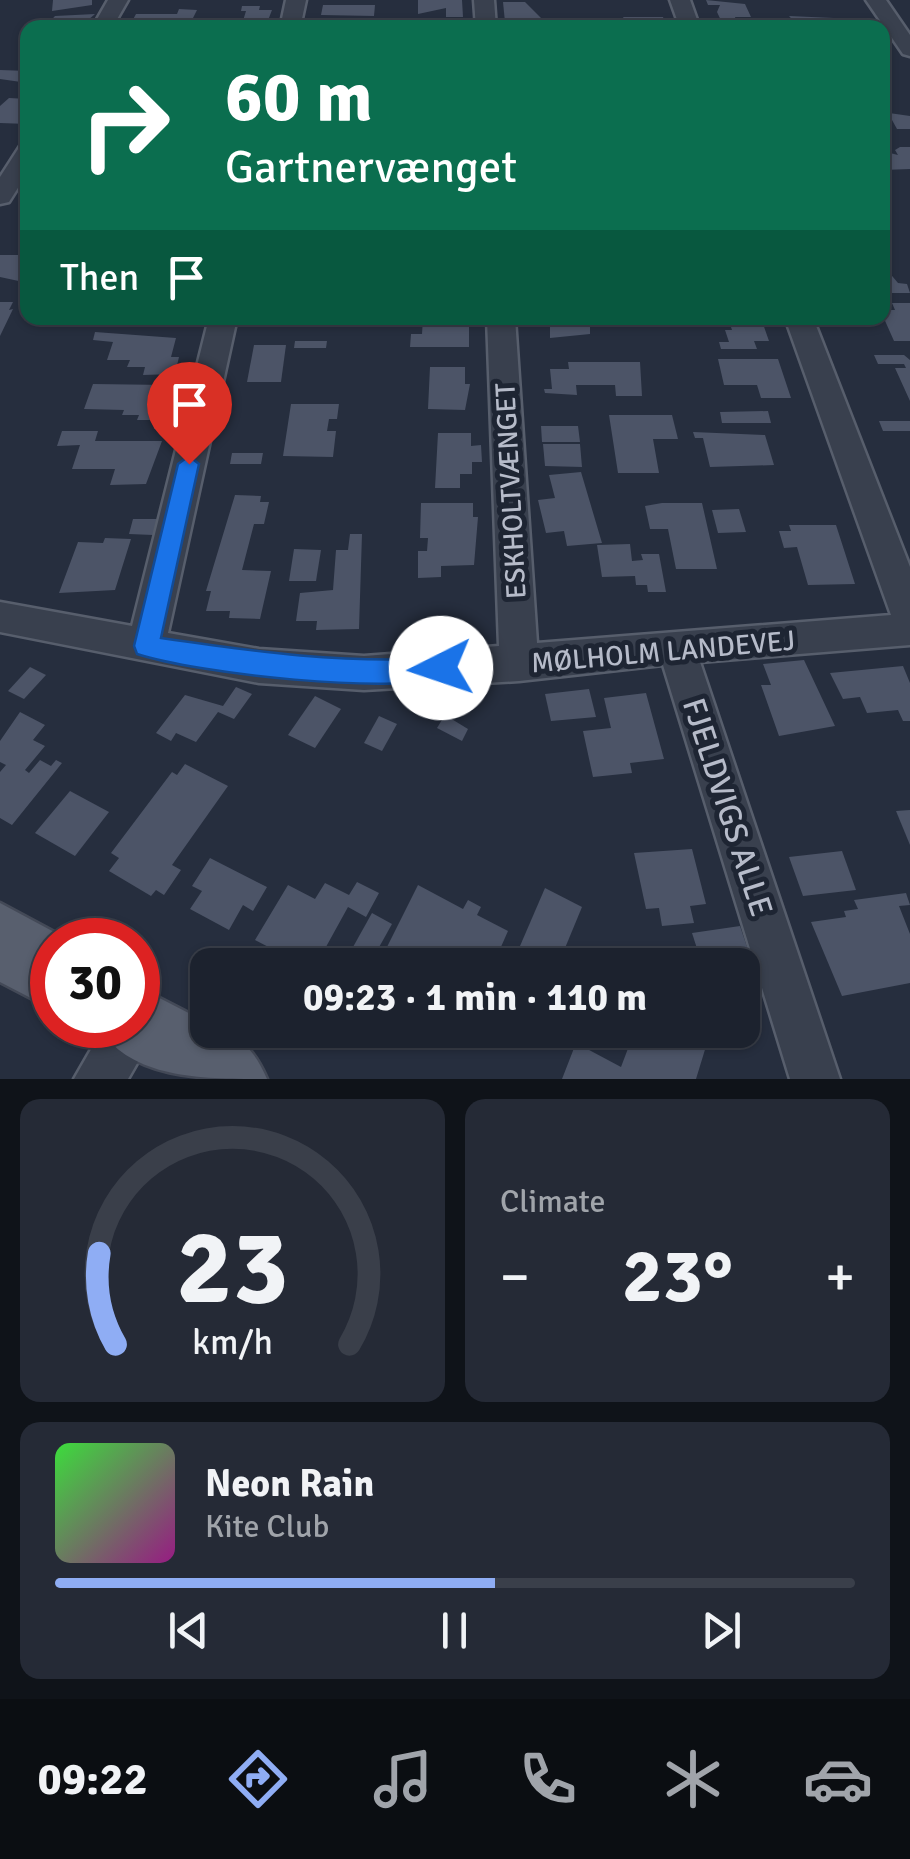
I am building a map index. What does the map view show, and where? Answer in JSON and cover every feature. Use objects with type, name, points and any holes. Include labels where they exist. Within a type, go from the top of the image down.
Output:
[{"type":"main road","points":[[0,940],[30,958]]},
{"type":"street","points":[[890,21],[910,50]]},
{"type":"street","points":[[0,197],[20,164]]},
{"type":"street","points":[[146,646],[221,325]]},
{"type":"street","name":"ESKHOLTVÆNGET","points":[[501,325],[519,664]]},
{"type":"street","points":[[801,325],[910,615]]},
{"type":"street","name":"MØLHOLM LANDEVEJ","points":[[0,617],[259,666],[364,673],[519,664],[910,628]]},
{"type":"street","name":"FJELDVIGS ALLE","points":[[677,650],[816,1079]]},
{"type":"street","points":[[99,1079],[175,1053]]},
{"type":"building","points":[[53,0],[92,0],[92,5],[52,11]]},
{"type":"building","points":[[418,0],[462,0],[463,17],[446,17],[446,8],[418,14]]},
{"type":"building","points":[[706,0],[745,4],[751,17],[721,20],[717,12],[720,5],[708,5]]},
{"type":"building","points":[[503,2],[525,2],[543,20],[505,20]]},
{"type":"building","points":[[323,5],[375,5],[374,16],[321,15]]},
{"type":"building","points":[[242,6],[272,10],[268,20],[243,20],[246,11],[241,11]]},
{"type":"building","points":[[179,9],[197,10],[193,18],[133,20],[136,14],[177,14]]},
{"type":"building","points":[[95,14],[88,20],[51,20],[55,16]]},
{"type":"building","points":[[789,16],[835,20],[793,20]]},
{"type":"building","points":[[623,17],[664,20],[625,20]]},
{"type":"building","points":[[0,70],[20,71],[20,82],[0,79]]},
{"type":"building","points":[[9,98],[20,99],[20,124],[0,123],[0,106]]},
{"type":"building","points":[[890,113],[910,116],[910,129],[897,129]]},
{"type":"building","points":[[910,147],[910,169],[890,170],[890,153],[898,155],[895,150]]},
{"type":"building","points":[[0,255],[20,255],[20,281],[0,277]]},
{"type":"building","points":[[890,274],[898,283],[907,284],[910,293],[890,293]]},
{"type":"building","points":[[0,302],[13,302],[9,310],[13,309],[0,336]]},
{"type":"building","points":[[892,303],[910,303],[910,341],[894,341],[887,325],[890,325],[890,310],[895,310]]},
{"type":"building","points":[[423,325],[469,325],[469,347],[410,347],[411,334],[422,334]]},
{"type":"building","points":[[550,325],[590,325],[590,334],[550,338]]},
{"type":"building","points":[[730,325],[763,325],[769,341],[754,341],[757,349],[721,349],[719,342],[729,342],[725,330],[732,330]]},
{"type":"building","points":[[95,332],[176,338],[171,357],[179,357],[175,374],[143,375],[145,367],[127,367],[130,360],[107,360],[113,342],[93,340]]},
{"type":"building","points":[[295,341],[327,341],[326,348],[294,348]]},
{"type":"building","points":[[254,345],[286,345],[281,382],[247,382]]},
{"type":"building","points":[[874,355],[904,355],[910,360],[910,401],[895,368],[906,368],[904,364],[878,364]]},
{"type":"building","points":[[718,359],[778,359],[791,398],[761,398],[757,385],[724,385]]},
{"type":"building","points":[[568,362],[640,362],[642,396],[616,396],[615,385],[576,385],[577,395],[545,393],[544,389],[552,389],[550,369],[569,369]]},
{"type":"building","points":[[430,367],[465,367],[465,384],[470,384],[465,410],[428,409]]},
{"type":"building","points":[[93,384],[167,385],[159,414],[163,414],[162,420],[181,420],[178,430],[154,429],[157,420],[137,420],[139,415],[122,415],[124,410],[84,409]]},
{"type":"building","points":[[291,404],[339,404],[337,419],[329,419],[327,431],[336,431],[333,457],[283,456]]},
{"type":"building","points":[[768,411],[771,423],[722,423],[720,412]]},
{"type":"building","points":[[609,415],[672,415],[678,439],[653,439],[659,473],[618,473]]},
{"type":"building","points":[[879,421],[910,421],[910,431],[883,431]]},
{"type":"building","points":[[541,426],[578,426],[580,442],[542,442]]},
{"type":"building","points":[[62,431],[98,431],[95,441],[162,441],[146,484],[110,485],[115,469],[72,469],[80,445],[57,446]]},
{"type":"building","points":[[693,432],[765,435],[774,465],[710,467],[703,438],[695,438]]},
{"type":"building","points":[[438,433],[471,433],[471,446],[481,445],[482,462],[472,462],[472,474],[460,474],[460,488],[435,488]]},
{"type":"building","points":[[543,444],[580,444],[582,467],[545,466]]},
{"type":"building","points":[[232,453],[263,453],[261,464],[230,464]]},
{"type":"building","points":[[581,472],[602,543],[567,546],[564,531],[546,533],[538,500],[555,498],[549,475]]},
{"type":"building","points":[[235,495],[261,496],[260,502],[269,502],[264,524],[254,524],[242,570],[271,571],[260,619],[229,618],[230,611],[206,611],[211,591],[206,591]]},
{"type":"building","points":[[421,503],[473,503],[473,517],[478,517],[474,565],[441,566],[441,577],[418,578],[418,551],[427,551],[428,538],[420,538]]},
{"type":"building","points":[[702,503],[717,569],[676,569],[668,529],[650,529],[645,506]]},
{"type":"building","points":[[739,509],[746,532],[718,533],[712,510]]},
{"type":"building","points":[[133,519],[157,519],[153,535],[129,534]]},
{"type":"building","points":[[789,525],[836,525],[855,584],[808,585],[797,547],[784,548],[779,531],[791,531]]},
{"type":"building","points":[[350,534],[362,534],[359,629],[316,630],[317,621],[296,621],[300,593],[333,590],[336,550],[348,550]]},
{"type":"building","points":[[105,538],[131,539],[115,590],[59,593],[78,542],[103,543]]},
{"type":"building","points":[[630,544],[632,561],[643,560],[641,554],[659,554],[666,592],[648,592],[647,585],[636,585],[635,576],[602,577],[597,545]]},
{"type":"building","points":[[294,549],[321,550],[316,581],[289,581]]},
{"type":"building","points":[[804,660],[835,726],[779,736],[761,685],[771,685],[763,664]]},
{"type":"building","points":[[903,666],[910,683],[910,721],[903,721],[898,710],[867,713],[860,697],[843,699],[830,673]]},
{"type":"building","points":[[30,667],[46,675],[24,699],[8,691]]},
{"type":"building","points":[[236,687],[252,694],[234,719],[218,712],[196,742],[176,733],[171,741],[156,733],[185,695],[223,706]]},
{"type":"building","points":[[589,689],[596,717],[551,721],[545,694]]},
{"type":"building","points":[[646,693],[664,759],[630,763],[632,773],[593,777],[583,731],[611,728],[604,698]]},
{"type":"building","points":[[315,696],[341,709],[315,748],[288,735]]},
{"type":"building","points":[[20,712],[45,725],[33,740],[45,746],[25,770],[29,773],[40,760],[51,766],[56,760],[62,763],[12,825],[0,818],[0,772],[6,765],[0,762],[0,741]]},
{"type":"building","points":[[445,715],[468,729],[462,741],[437,728]]},
{"type":"building","points":[[379,716],[397,724],[382,751],[364,743]]},
{"type":"building","points":[[185,764],[228,786],[172,865],[181,870],[164,895],[156,890],[151,896],[109,871],[119,858],[111,853],[172,772],[177,775]]},
{"type":"building","points":[[70,791],[109,812],[75,856],[35,833]]},
{"type":"building","points":[[910,810],[910,845],[896,811]]},
{"type":"building","points":[[692,849],[706,904],[690,906],[694,923],[662,926],[659,908],[646,909],[634,853]]},
{"type":"building","points":[[842,851],[856,890],[803,896],[789,857]]},
{"type":"building","points":[[210,858],[267,887],[253,911],[243,905],[229,930],[190,909],[202,891],[192,886]]},
{"type":"building","points":[[357,882],[379,893],[366,917],[348,907],[325,948],[270,948],[255,940],[288,885],[315,899],[325,883],[349,895]]},
{"type":"building","points":[[418,885],[463,909],[468,900],[481,907],[477,915],[508,931],[500,948],[386,948]]},
{"type":"building","points":[[545,888],[582,907],[565,948],[520,946]]},
{"type":"building","points":[[906,893],[910,905],[899,906],[910,934],[910,983],[842,996],[811,922],[846,917],[844,911],[858,909],[854,900]]},
{"type":"building","points":[[372,913],[392,924],[379,948],[353,947]]},
{"type":"building","points":[[740,926],[747,948],[697,948],[692,933]]},
{"type":"building","points":[[574,1048],[585,1048],[621,1067],[628,1048],[705,1048],[696,1079],[562,1079]]},
{"type":"route","points":[[189,464],[146,646],[259,666],[364,673],[441,668]]}]
